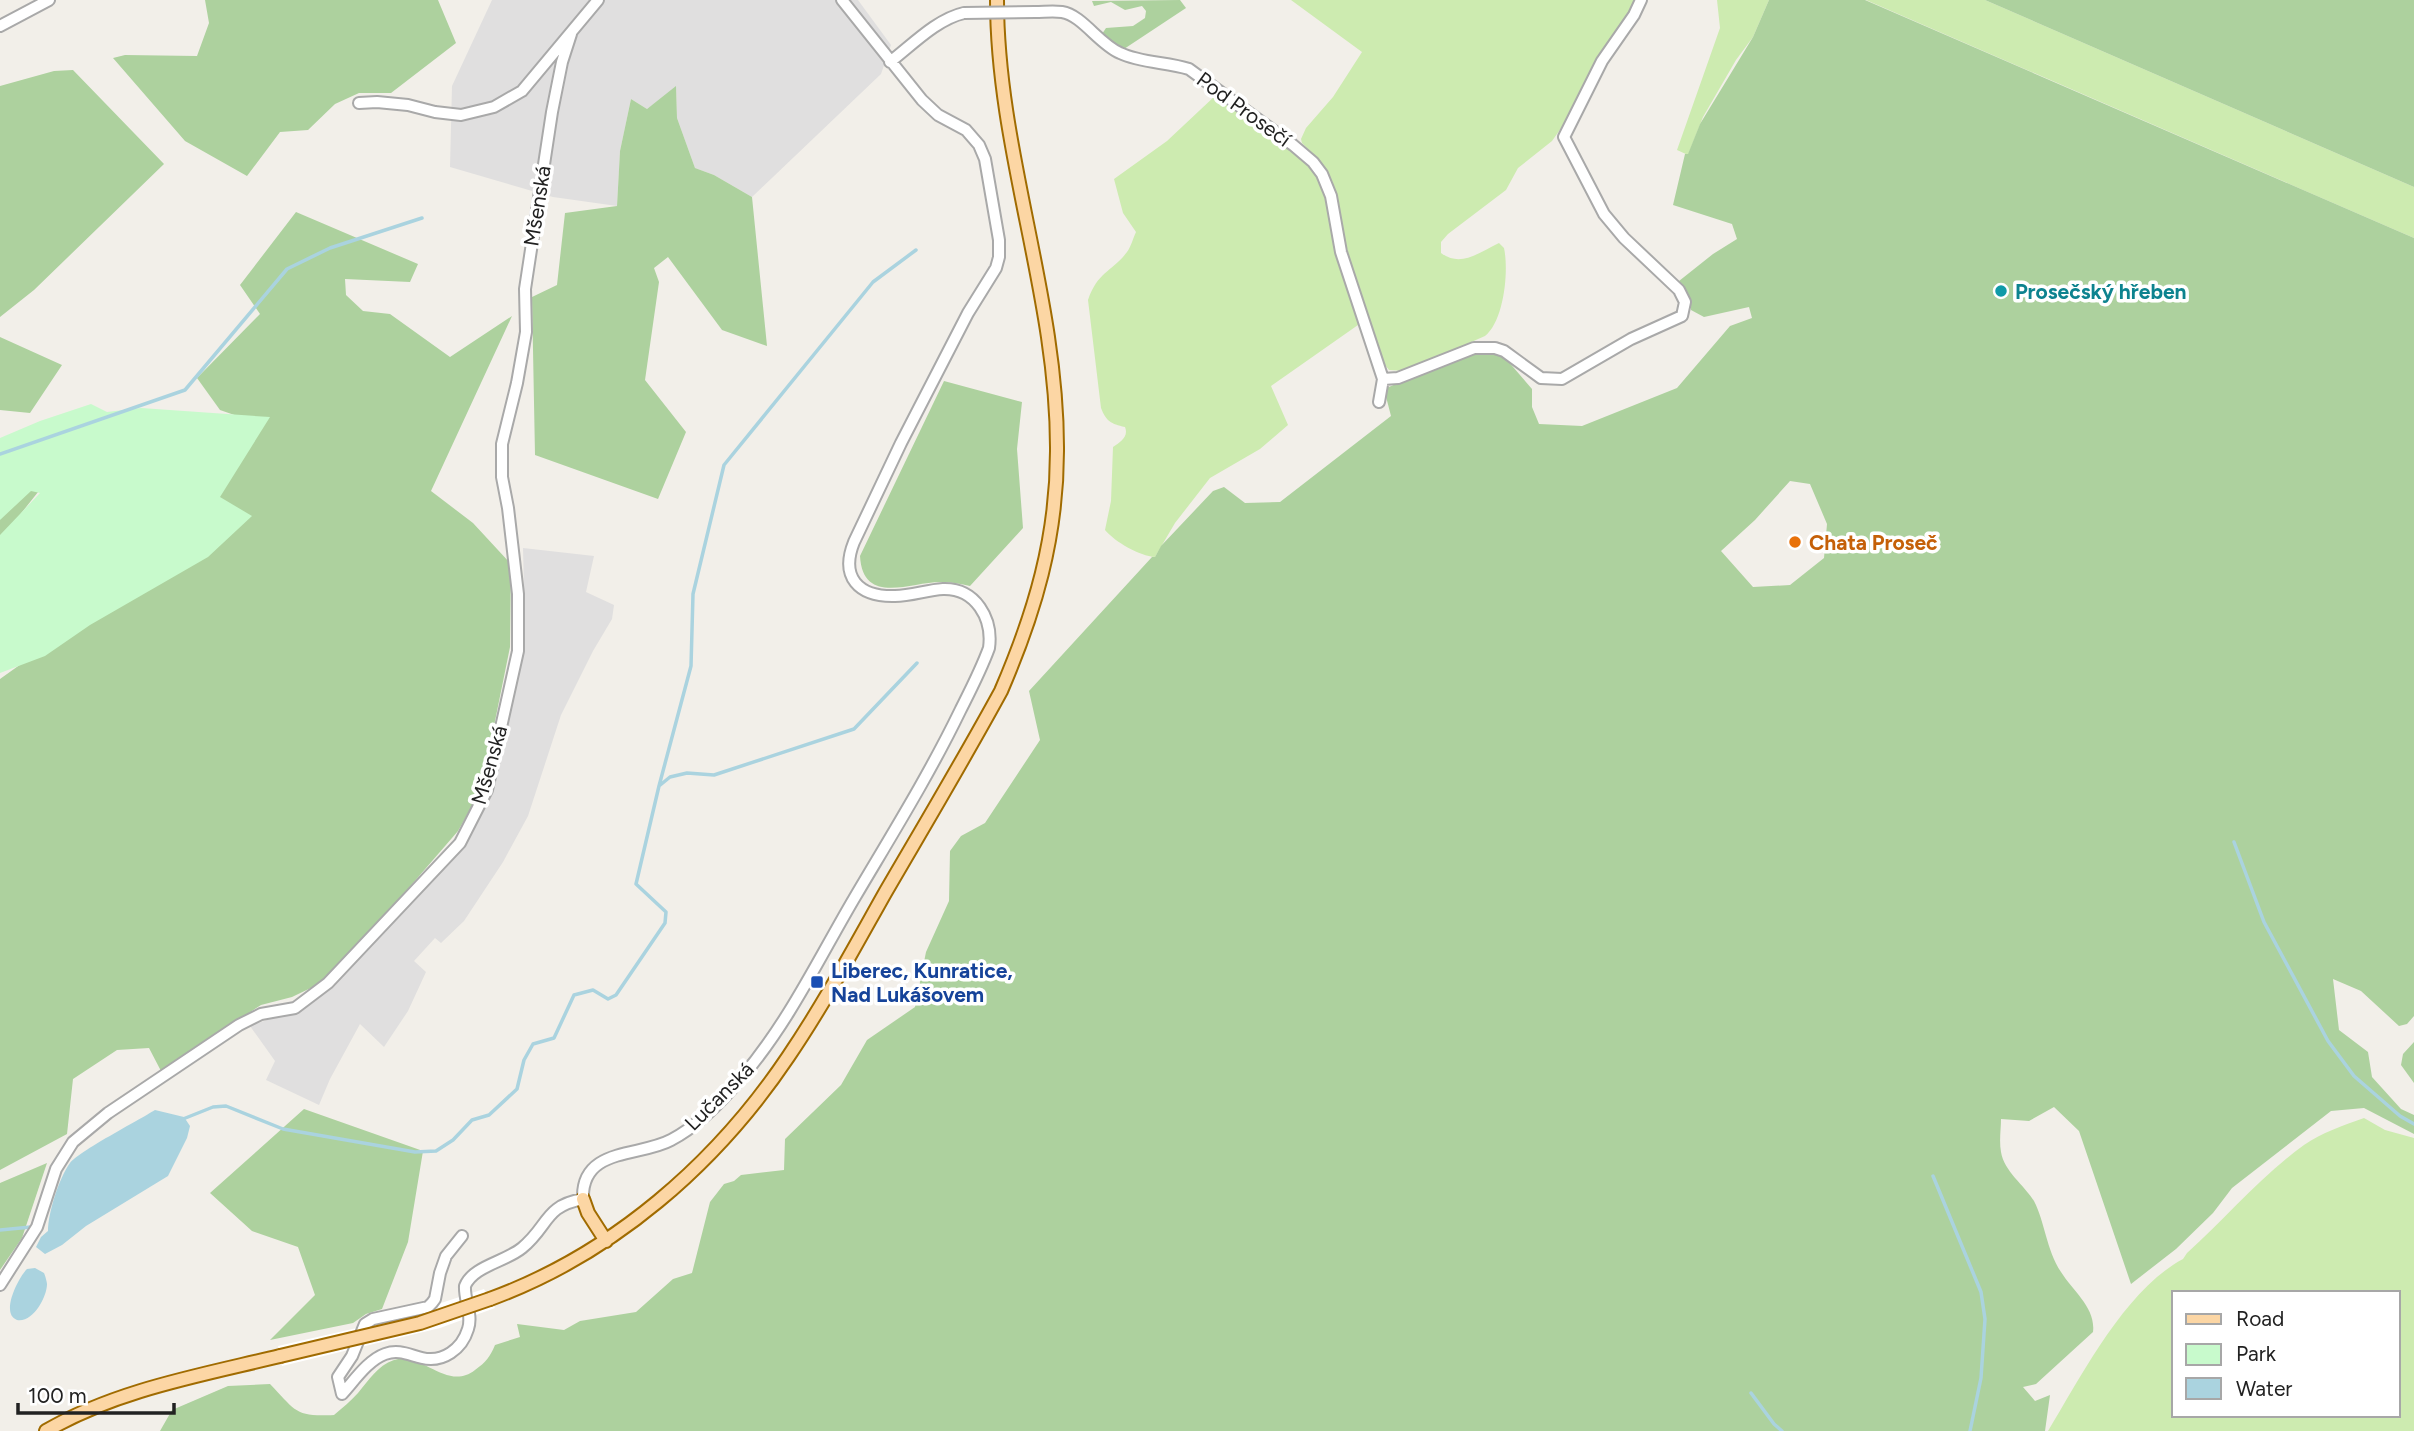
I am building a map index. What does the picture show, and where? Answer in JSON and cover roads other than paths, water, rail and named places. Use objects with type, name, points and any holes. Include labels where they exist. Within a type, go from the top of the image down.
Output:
[{"type":"main road","points":[[46,1431],[62,1421],[132,1394],[419,1323],[509,1292],[606,1241],[686,1178],[718,1146],[789,1056],[842,969],[1001,691],[1036,603],[1047,556],[1058,451],[1055,406],[1038,279],[1005,107],[999,62],[997,0]]},
{"type":"main road","points":[[583,1199],[588,1213],[606,1241]]},
{"type":"street","points":[[0,26],[49,0]]},
{"type":"street","points":[[359,103],[398,104],[461,115],[494,107],[523,91],[597,0]]},
{"type":"street","name":"Lučanská","points":[[583,1199],[586,1182],[599,1164],[618,1154],[663,1144],[685,1132],[741,1079],[762,1051],[810,979],[947,737],[984,662],[990,636],[986,614],[971,598],[951,589],[895,597],[873,594],[856,586],[849,572],[848,556],[854,542],[901,443],[975,301],[991,276],[999,257],[999,240],[985,159],[979,145],[967,130],[938,115],[922,100],[842,0]]},
{"type":"street","points":[[1378,402],[1383,379],[1398,378],[1480,347],[1504,351],[1541,378],[1562,379],[1631,339],[1682,316],[1685,302],[1679,290],[1624,238],[1604,214],[1564,137],[1602,61],[1634,15],[1641,0]]},
{"type":"street","name":"Pod Prosečí","points":[[890,62],[954,15],[1062,12],[1078,19],[1095,36],[1119,53],[1189,69],[1313,162],[1327,184],[1341,252],[1383,379]]},
{"type":"street","name":"Mšenská","points":[[0,1285],[37,1227],[56,1170],[73,1142],[107,1114],[239,1026],[261,1014],[295,1008],[328,983],[460,843],[487,790],[518,651],[518,594],[502,477],[502,444],[526,332],[525,289],[552,112],[562,62],[571,34]]},
{"type":"street","points":[[462,1236],[446,1256],[435,1299],[428,1307],[373,1319],[363,1327],[352,1356],[338,1377],[342,1394],[383,1354],[403,1352],[429,1359],[450,1354],[460,1345],[468,1330],[464,1293],[467,1280],[473,1274],[499,1263],[523,1248],[556,1208],[564,1203],[583,1199]]},
{"type":"water","points":[[155,1110],[184,1117],[190,1126],[168,1176],[86,1226],[62,1245],[45,1254],[36,1247],[48,1231],[55,1196],[70,1163],[96,1144]]},
{"type":"water","points":[[35,1268],[45,1275],[45,1296],[34,1313],[23,1320],[17,1320],[10,1311],[12,1296],[27,1269]]},
{"type":"waterway","points":[[0,454],[185,390],[287,269],[330,248],[422,218]]},
{"type":"waterway","points":[[183,1119],[213,1107],[226,1106],[283,1129],[415,1152],[436,1151],[453,1140],[472,1120],[489,1115],[517,1089],[524,1060],[533,1044],[554,1038],[574,995],[593,990],[608,999],[616,995],[665,923],[666,912],[636,884],[691,666],[693,594],[724,465],[873,282],[916,250]]},
{"type":"waterway","points":[[659,786],[670,777],[687,773],[714,775],[854,729],[917,663]]},
{"type":"waterway","points":[[2234,842],[2264,922],[2328,1041],[2354,1076],[2400,1116],[2414,1124]]},
{"type":"waterway","points":[[1933,1176],[1981,1292],[1985,1319],[1981,1378],[1970,1431]]},
{"type":"waterway","points":[[0,1230],[31,1227]]},
{"type":"waterway","points":[[1751,1393],[1782,1431]]},
{"type":"place","name":"Prosečský hřeben","points":[[2001,291]]},
{"type":"place","name":"Chata Proseč","points":[[1795,542]]},
{"type":"place","name":"Liberec, Kunratice, Nad Lukášovem","points":[[817,982]]}]
